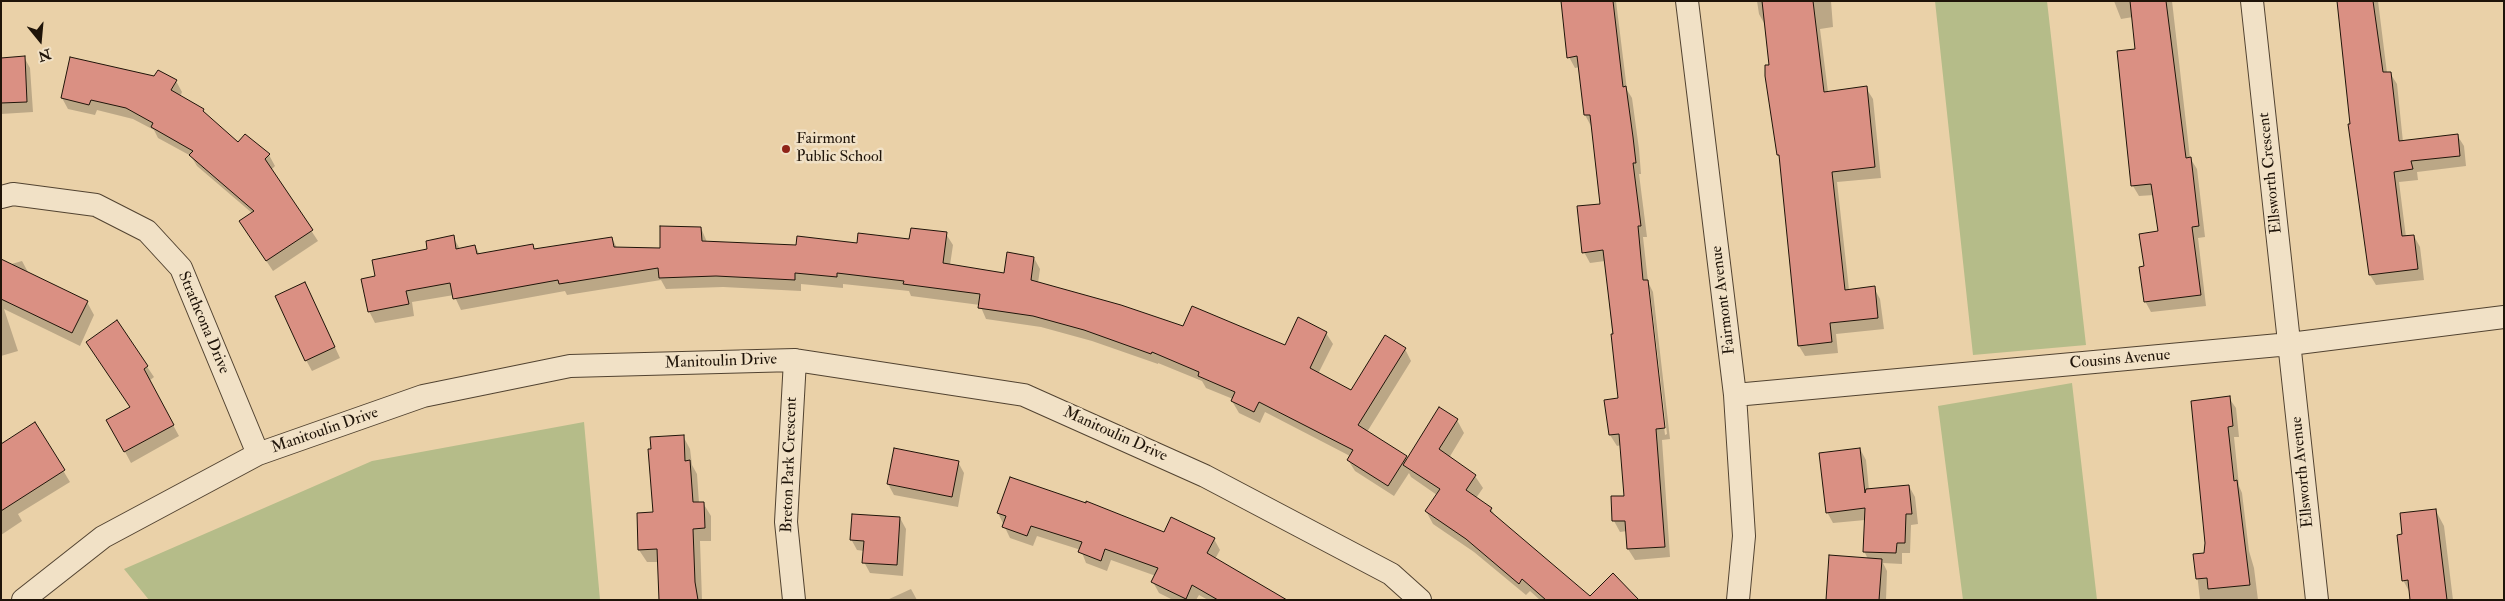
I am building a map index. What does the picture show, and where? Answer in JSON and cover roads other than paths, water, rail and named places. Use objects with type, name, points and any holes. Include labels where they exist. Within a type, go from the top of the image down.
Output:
[{"type":"street","name":"Fairmont Avenue","points":[[1687,1],[1735,395],[1744,536],[1738,600]]},
{"type":"street","name":"Ellsworth Crescent","points":[[2252,1],[2290,344]]},
{"type":"street","name":"Strathcona Drive","points":[[1,198],[13,194],[96,205],[147,231],[181,268],[258,454]]},
{"type":"street","name":"Cousins Avenue","points":[[1735,395],[2290,344],[2504,317]]},
{"type":"street","name":"Ellsworth Avenue","points":[[2290,344],[2317,600]]},
{"type":"street","name":"Manitoulin Drive","points":[[23,600],[103,536],[258,454],[423,396],[570,366],[795,360],[1024,395],[1214,480],[1391,574],[1420,600]]},
{"type":"street","name":"Breton Park Crescent","points":[[794,600],[786,522],[795,360]]},
{"type":"place","name":"Fairmont Public School","points":[[786,149]]}]
